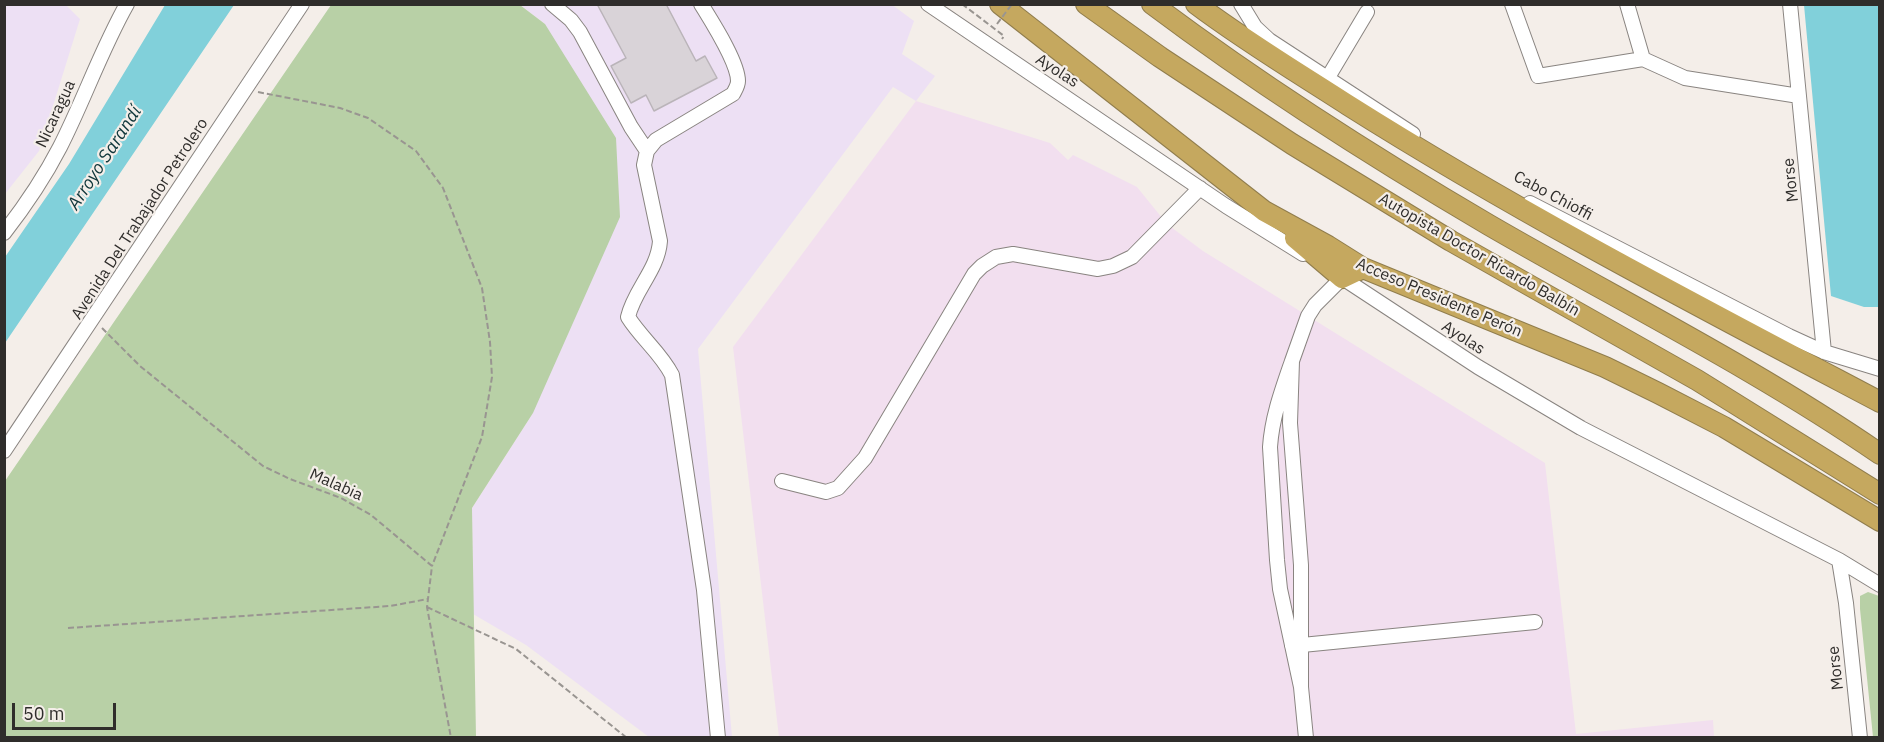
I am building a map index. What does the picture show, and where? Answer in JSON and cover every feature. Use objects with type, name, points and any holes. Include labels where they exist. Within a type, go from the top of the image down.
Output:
[{"type":"highway","name":"Acceso Presidente Perón","points":[[1000,4],[1264,211],[1363,268],[1605,367],[1658,393],[1724,427],[1880,521]]},
{"type":"highway","name":"Autopista Doctor Ricardo Balbín","points":[[1086,4],[1160,57],[1293,144],[1451,240],[1698,380],[1880,494]]},
{"type":"highway","name":"Autopista Doctor Ricardo Balbín","points":[[1152,4],[1217,53],[1350,141],[1490,225],[1798,400],[1880,454]]},
{"type":"highway","points":[[1196,4],[1234,33],[1432,158],[1880,402]]},
{"type":"highway","points":[[1264,211],[1342,278],[1363,268]]},
{"type":"street","name":"Nicaragua","points":[[4,233],[42,180],[56,155],[113,29],[127,4]]},
{"type":"street","name":"Avenida Del Trabajador Petrolero","points":[[4,451],[94,320],[302,4]]},
{"type":"street","points":[[552,4],[571,20],[580,32],[647,152]]},
{"type":"street","points":[[701,4],[719,33],[737,72],[739,84],[733,94],[656,140],[647,152],[644,165],[660,241],[660,254],[630,306],[628,317],[637,331],[664,360],[672,375],[704,590],[718,738]]},
{"type":"street","name":"Ayolas","points":[[928,4],[1235,212],[1342,278],[1478,368],[1581,428],[1839,560],[1880,585]]},
{"type":"street","name":"Cabo Chioffi","points":[[1241,4],[1255,27],[1269,40],[1482,177],[1753,318],[1824,352],[1880,369]]},
{"type":"street","points":[[1512,4],[1538,76],[1643,59],[1685,78],[1799,96]]},
{"type":"street","points":[[1627,4],[1643,59]]},
{"type":"street","name":"Morse","points":[[1790,4],[1824,352]]},
{"type":"street","points":[[1327,79],[1367,12]]},
{"type":"street","points":[[782,481],[826,492],[838,488],[865,458],[974,274],[982,266],[996,257],[1013,254],[1098,269],[1113,266],[1132,257],[1200,188]]},
{"type":"street","points":[[1306,738],[1296,646],[1277,560],[1271,430],[1278,401],[1308,316],[1315,305],[1342,278]]},
{"type":"street","points":[[1292,362],[1290,423],[1301,566],[1296,646]]},
{"type":"street","name":"Morse","points":[[1839,560],[1846,603],[1860,738]]},
{"type":"street","points":[[1296,646],[1535,622]]},
{"type":"path","points":[[962,4],[994,28],[1012,4]]},
{"type":"path","points":[[247,88],[262,94],[340,108],[368,118],[416,151],[442,188],[482,288],[490,342],[492,377],[482,437],[432,566],[428,599],[451,738]]},
{"type":"path","name":"Malabia","points":[[94,320],[140,366],[263,466],[340,498],[371,515],[432,566]]},
{"type":"path","points":[[68,628],[390,606],[428,599]]},
{"type":"path","points":[[428,607],[516,649],[627,738]]},
{"type":"shaded area","points":[[5,4],[66,5],[80,19],[39,151],[5,194]]},
{"type":"shaded area","points":[[891,4],[914,21],[902,54],[935,76],[916,101],[893,87],[698,349],[732,737],[649,737],[526,645],[473,614],[472,508],[533,413],[545,24],[520,5]]},
{"type":"shaded area","points":[[916,101],[1050,143],[1068,160],[1073,155],[1137,187],[1167,224],[1203,251],[1545,463],[1576,734],[1713,720],[1714,737],[779,737],[733,347]]},
{"type":"green space","points":[[331,5],[520,5],[545,24],[616,138],[620,217],[533,413],[472,508],[476,737],[5,737],[5,481]]},
{"type":"green space","points":[[1868,592],[1879,596],[1879,737],[1873,737],[1860,609],[1860,596]]},
{"type":"water","name":"Arroyo Sarandí","points":[[165,5],[234,5],[5,343],[5,257],[69,164]]},
{"type":"water","points":[[1804,5],[1879,5],[1879,307],[1864,307],[1831,296]]},
{"type":"building","points":[[597,4],[666,4],[696,61],[705,56],[717,78],[654,111],[646,95],[631,103],[611,66],[626,58]]}]
